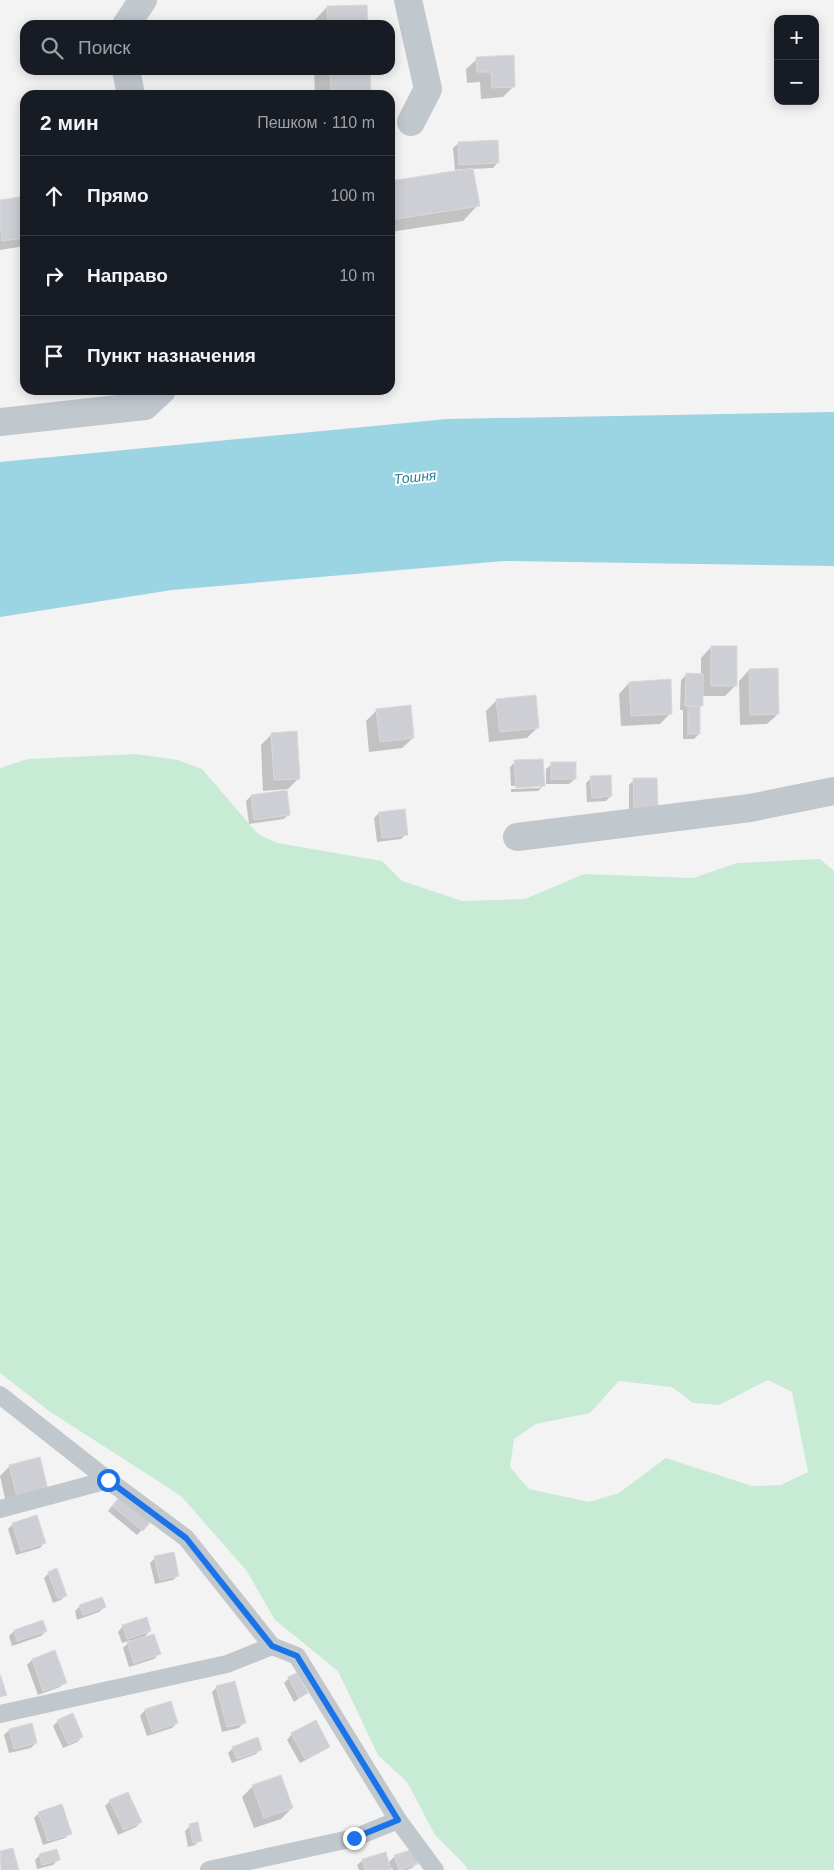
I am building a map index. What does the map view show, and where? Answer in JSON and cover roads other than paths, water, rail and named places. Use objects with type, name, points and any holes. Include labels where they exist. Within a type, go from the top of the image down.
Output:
[{"type":"street","points":[[129,20],[143,0]]},
{"type":"street","points":[[408,0],[428,90],[411,122]]},
{"type":"street","points":[[127,75],[130,90]]},
{"type":"street","points":[[0,422],[145,406],[157,395]]},
{"type":"street","points":[[517,837],[750,808],[834,791]]},
{"type":"lane","points":[[0,1395],[108,1480],[186,1538],[272,1646],[297,1656],[398,1820],[435,1870]]},
{"type":"lane","points":[[0,1509],[108,1480]]},
{"type":"lane","points":[[0,1714],[227,1664],[272,1646]]},
{"type":"lane","points":[[209,1870],[354,1838],[398,1820]]},
{"type":"water","name":"Тошня","points":[[834,412],[834,566],[504,561],[172,590],[0,617],[0,462],[447,419]]}]
